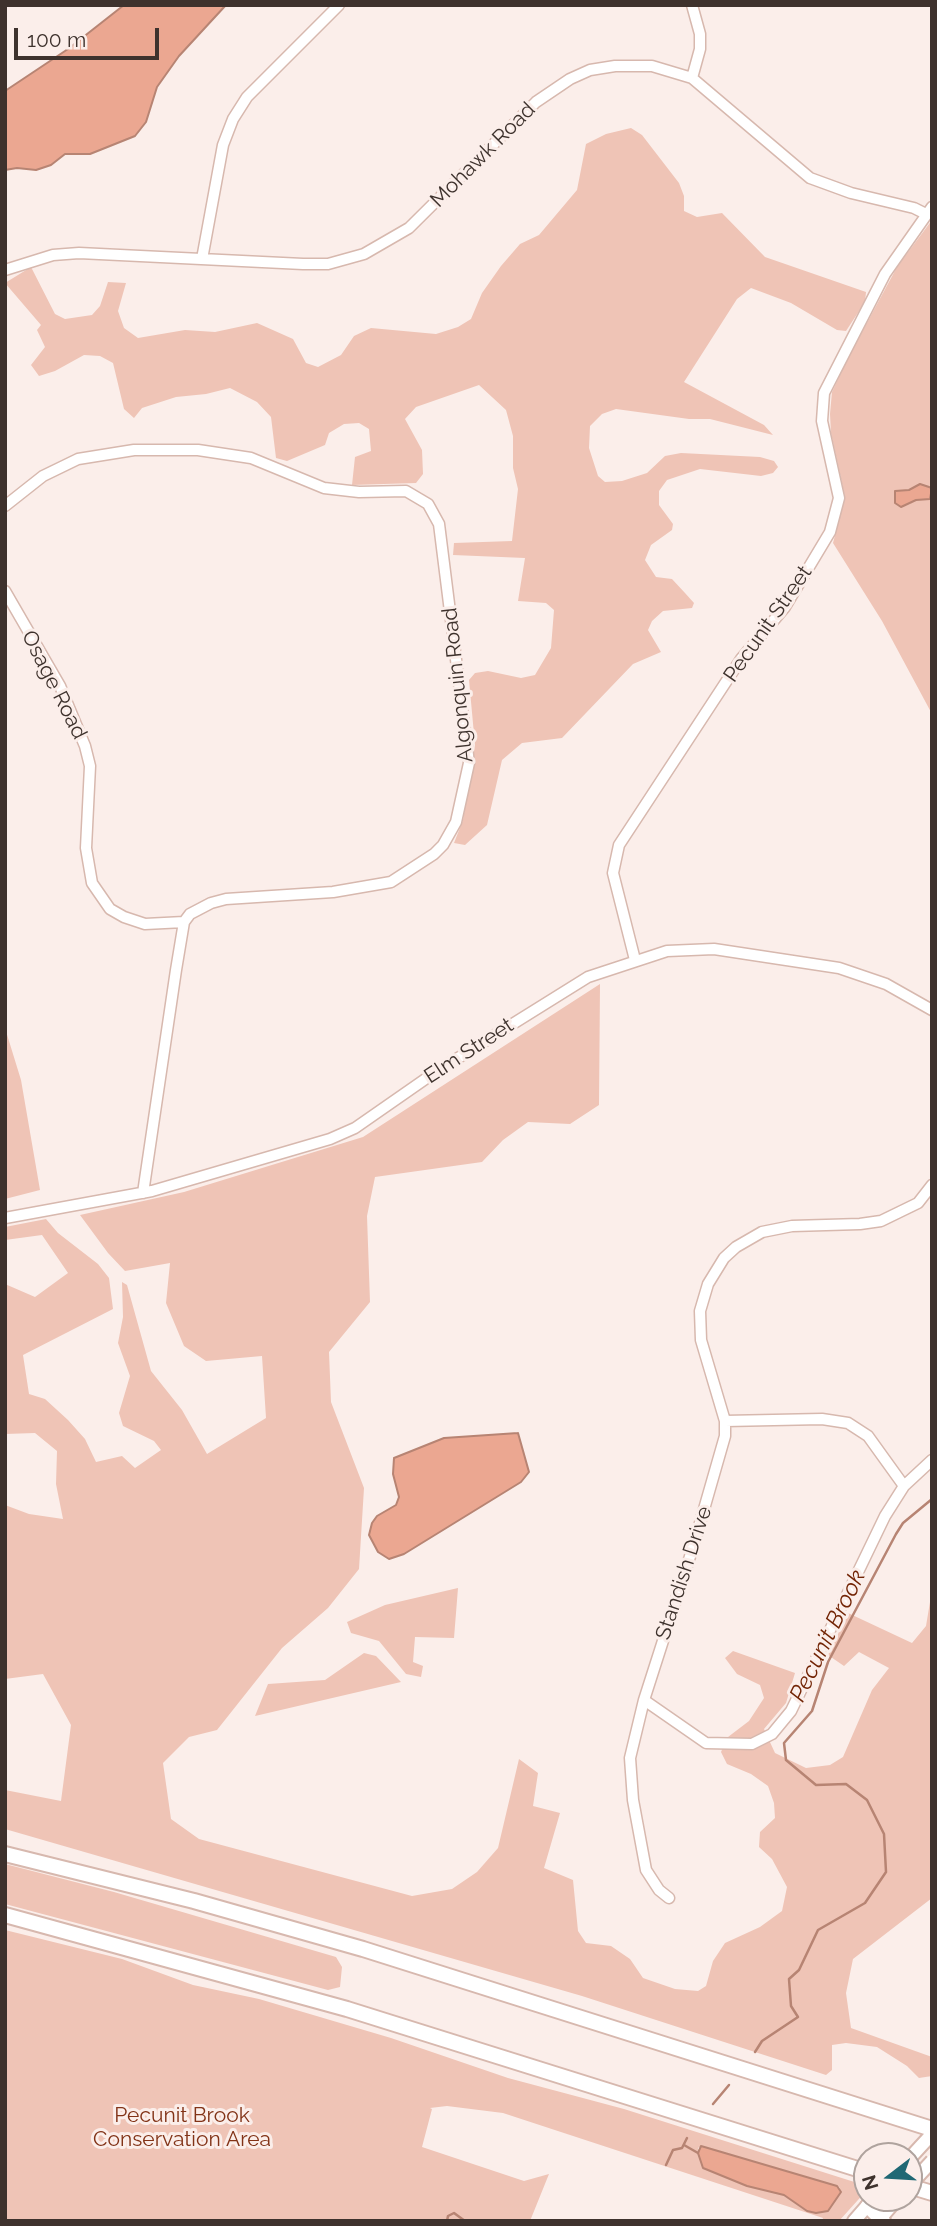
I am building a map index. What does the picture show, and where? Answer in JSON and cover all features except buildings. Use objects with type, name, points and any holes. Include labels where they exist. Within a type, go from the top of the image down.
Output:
[{"type":"highway","points":[[5,1854],[194,1901],[363,1949],[932,2131]]},
{"type":"highway","points":[[5,1915],[347,2009],[853,2168]]},
{"type":"street","points":[[202,259],[223,145],[233,119],[247,97],[340,5]]},
{"type":"street","points":[[692,5],[700,34],[692,78]]},
{"type":"street","name":"Mohawk Road","points":[[5,270],[53,255],[79,253],[328,264],[363,254],[409,228],[536,102],[570,79],[590,71],[634,66],[663,69],[692,78],[810,178],[851,193],[929,211]]},
{"type":"street","name":"Pecunit Street","points":[[635,960],[614,873],[619,845],[741,659],[785,607],[831,532],[839,498],[822,421],[824,393],[885,274],[929,211]]},
{"type":"street","name":"Algonquin Road","points":[[5,506],[43,477],[78,459],[134,450],[198,450],[251,458],[324,488],[359,492],[406,491],[428,504],[437,517],[469,763],[463,799],[450,835],[422,864],[391,882],[359,889],[226,899],[200,907],[184,922]]},
{"type":"street","name":"Osage Road","points":[[5,591],[60,686],[85,746],[90,766],[86,848],[92,883],[110,909],[124,917],[145,924],[184,922]]},
{"type":"street","points":[[143,1193],[162,1048],[184,922]]},
{"type":"street","name":"Elm Street","points":[[5,1218],[143,1193],[201,1179],[341,1134],[538,1006],[588,977],[667,951],[701,948],[810,963],[872,978],[932,1010]]},
{"type":"street","name":"Standish Drive","points":[[669,1898],[659,1890],[646,1870],[633,1800],[630,1758],[644,1700],[723,1447],[725,1421],[704,1358],[699,1325],[708,1284],[724,1258],[747,1239],[776,1228],[881,1221],[918,1203],[932,1185]]},
{"type":"street","points":[[725,1421],[822,1419],[848,1423],[869,1436],[904,1486]]},
{"type":"street","points":[[644,1700],[706,1743],[752,1744],[772,1734],[790,1711],[875,1535],[904,1486],[932,1460]]},
{"type":"green space","points":[[631,128],[642,135],[679,183],[684,196],[684,211],[697,217],[722,213],[765,257],[866,292],[865,302],[846,331],[837,330],[791,303],[751,288],[737,299],[684,382],[764,425],[773,435],[710,419],[689,419],[616,409],[602,414],[590,426],[589,448],[598,476],[605,482],[622,481],[647,473],[665,456],[681,453],[760,457],[774,461],[778,467],[773,473],[761,476],[700,469],[667,480],[659,491],[659,505],[673,524],[672,530],[651,545],[645,560],[656,577],[672,579],[694,603],[692,608],[663,611],[652,621],[648,630],[661,652],[633,664],[562,738],[522,743],[502,760],[487,825],[465,845],[454,843],[463,820],[475,745],[469,680],[475,673],[488,671],[521,678],[535,675],[551,648],[554,610],[546,603],[518,601],[525,558],[453,555],[454,543],[512,541],[518,489],[513,468],[513,436],[506,410],[479,385],[416,407],[405,419],[422,450],[423,474],[416,483],[352,485],[355,457],[371,451],[369,429],[359,423],[344,424],[329,433],[325,445],[287,461],[276,458],[271,417],[257,402],[230,388],[176,397],[142,408],[134,418],[124,409],[113,363],[100,356],[84,355],[55,371],[39,376],[31,365],[45,347],[37,330],[41,325],[5,283],[31,267],[55,314],[65,319],[92,315],[100,306],[108,282],[126,283],[118,311],[124,328],[138,338],[185,330],[215,332],[257,323],[293,339],[306,363],[318,367],[341,355],[354,336],[371,328],[436,334],[458,327],[471,319],[482,293],[501,266],[520,244],[539,235],[577,190],[586,144],[606,134]]},
{"type":"green space","points":[[932,220],[932,714],[882,621],[833,543],[845,497],[831,433],[830,414],[832,392],[847,360],[897,267]]},
{"type":"green space","points":[[600,984],[599,1105],[570,1124],[528,1122],[503,1140],[482,1162],[375,1177],[367,1216],[370,1302],[329,1352],[331,1402],[364,1488],[359,1569],[328,1608],[282,1648],[217,1730],[189,1737],[163,1763],[171,1819],[199,1839],[412,1896],[452,1889],[477,1872],[498,1848],[519,1759],[538,1773],[533,1806],[560,1813],[544,1868],[573,1880],[578,1931],[586,1943],[611,1946],[630,1959],[643,1978],[675,1989],[698,1991],[706,1986],[713,1961],[725,1943],[760,1927],[782,1911],[787,1887],[772,1859],[759,1847],[760,1832],[775,1818],[774,1803],[768,1786],[751,1774],[727,1764],[721,1752],[728,1737],[749,1721],[764,1698],[760,1685],[737,1674],[725,1658],[733,1651],[795,1673],[786,1703],[764,1729],[775,1753],[806,1768],[830,1765],[843,1757],[872,1690],[889,1668],[859,1652],[844,1666],[828,1655],[848,1613],[912,1643],[926,1626],[932,1590],[932,1898],[853,1959],[846,1993],[851,2028],[932,2057],[932,2076],[919,2078],[907,2066],[877,2047],[846,2043],[832,2045],[832,2070],[826,2075],[582,1996],[5,1829],[5,1790],[61,1801],[71,1725],[43,1674],[5,1679],[5,1505],[29,1514],[63,1519],[56,1484],[57,1451],[35,1433],[5,1434],[5,1284],[35,1297],[68,1273],[42,1235],[5,1240],[5,1227],[46,1219],[58,1233],[98,1264],[109,1278],[113,1309],[23,1355],[29,1394],[45,1399],[68,1420],[85,1439],[96,1462],[122,1456],[135,1468],[161,1450],[154,1441],[123,1426],[119,1413],[130,1376],[118,1343],[123,1317],[122,1282],[127,1285],[151,1371],[182,1410],[207,1454],[266,1418],[262,1356],[206,1361],[184,1346],[166,1303],[170,1263],[125,1271],[80,1215],[184,1192],[363,1137]]},
{"type":"green space","points":[[5,1028],[21,1080],[40,1190],[5,1199]]},
{"type":"green space","points":[[458,1588],[454,1638],[415,1637],[413,1662],[423,1666],[421,1677],[406,1674],[379,1641],[351,1633],[347,1622],[385,1605]]},
{"type":"green space","points":[[364,1653],[376,1656],[401,1682],[255,1716],[268,1684],[325,1680]]},
{"type":"green space","points":[[5,1864],[114,1892],[336,1957],[342,1967],[340,1987],[328,1990],[5,1904]]},
{"type":"green space","name":"Pecunit Brook Conservation Area","points":[[5,1930],[122,1959],[193,1985],[259,1999],[391,2038],[508,2078],[624,2109],[853,2182],[853,2206],[839,2221],[822,2221],[823,2218],[503,2113],[447,2106],[430,2108],[432,2109],[422,2147],[524,2181],[549,2174],[530,2221],[5,2221]],"holes":[[[701,2146],[840,2188],[807,2211],[784,2195],[747,2186],[703,2168],[698,2148]]]},
{"type":"shaded area","points":[[124,5],[226,5],[179,56],[157,87],[146,122],[135,136],[90,154],[65,154],[51,165],[36,170],[5,170],[5,91],[68,49]]},
{"type":"shaded area","points":[[920,484],[932,488],[930,499],[916,500],[901,507],[895,503],[895,491],[909,490]]},
{"type":"shaded area","points":[[518,1433],[529,1472],[521,1482],[404,1554],[389,1559],[378,1552],[369,1535],[377,1516],[396,1505],[399,1497],[393,1474],[394,1458],[444,1438]]},
{"type":"shaded area","points":[[701,2146],[837,2186],[841,2192],[828,2211],[807,2211],[784,2195],[747,2186],[703,2168],[698,2153]]},
{"type":"waterway","name":"Pecunit Brook","points":[[755,2052],[762,2041],[798,2017],[791,2006],[789,1979],[799,1970],[818,1930],[865,1903],[886,1872],[884,1834],[867,1800],[846,1784],[816,1785],[786,1760],[784,1743],[812,1711],[828,1662],[896,1534],[903,1523],[932,1499]]},
{"type":"waterway","name":"Pecunit Brook","points":[[713,2104],[729,2085]]},
{"type":"waterway","name":"Pecunit Brook","points":[[666,2165],[673,2150],[682,2148],[687,2138]]},
{"type":"waterway","points":[[684,2145],[698,2153]]},
{"type":"waterway","name":"Pecunit Brook","points":[[447,2221],[448,2216],[454,2213],[465,2221]]}]
